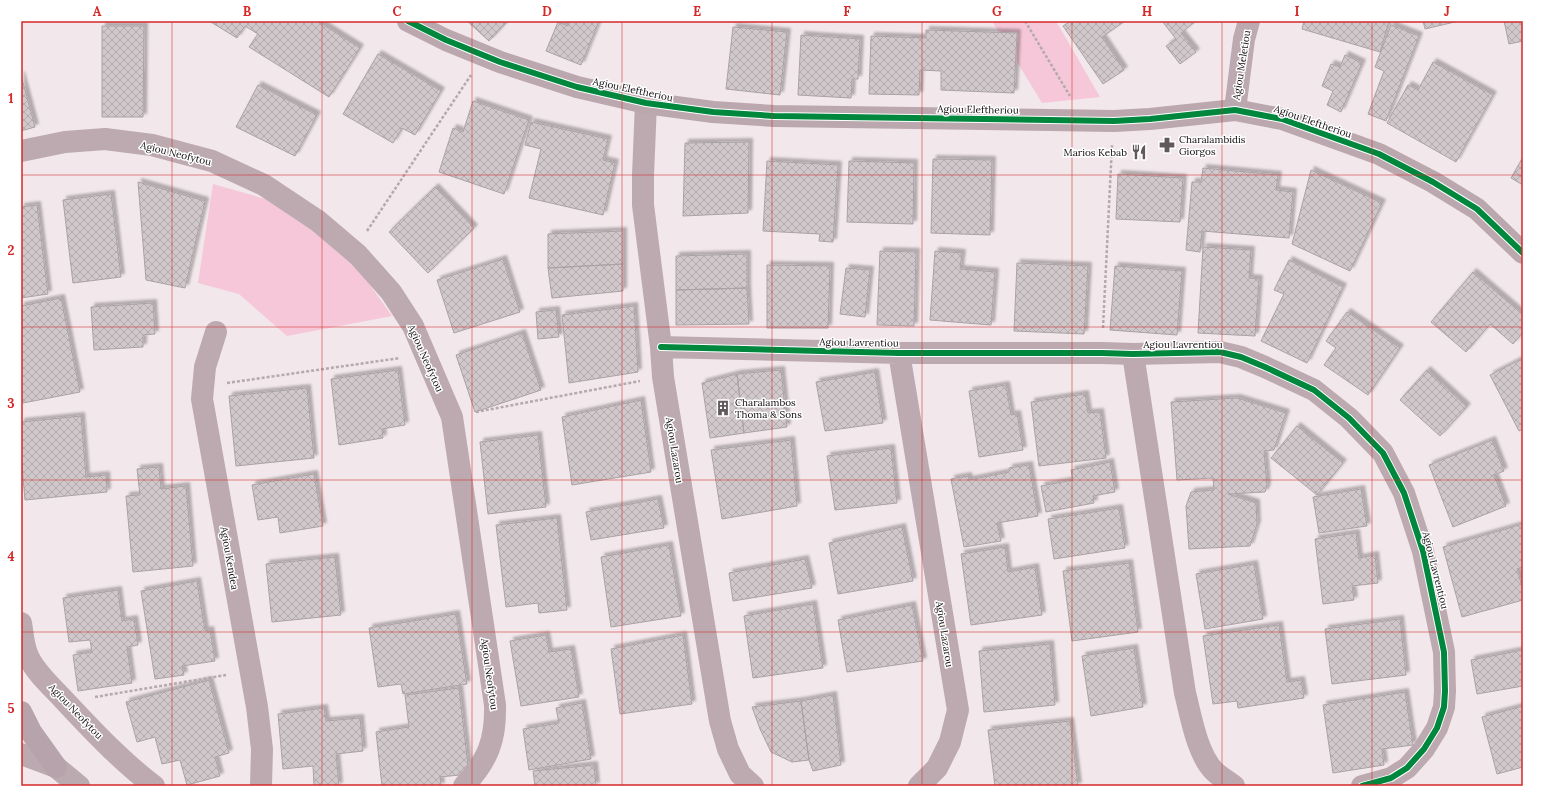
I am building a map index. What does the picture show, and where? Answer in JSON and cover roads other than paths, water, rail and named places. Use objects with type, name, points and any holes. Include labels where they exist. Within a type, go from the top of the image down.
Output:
[{"type":"highway","points":[[21,712],[30,732],[56,767]]},
{"type":"main road","points":[[21,754],[56,767],[79,786]]},
{"type":"street","name":"Agiou Eleftheriou","points":[[408,21],[446,40],[484,55],[577,87],[646,104],[713,112],[774,116],[1114,121],[1150,119],[1235,110],[1282,119],[1379,154],[1433,182],[1477,209],[1523,253]]},
{"type":"street","name":"Agiou Meletiou","points":[[1235,110],[1244,39],[1249,21]]},
{"type":"street","name":"Agiou Lazarou","points":[[646,104],[643,205],[661,347],[663,377],[720,721],[728,749],[740,774],[753,786]]},
{"type":"street","name":"Agiou Neofytou","points":[[21,151],[65,142],[105,139],[152,145],[212,161],[264,185],[318,221],[354,251],[391,292],[413,326],[452,417],[495,705],[496,725],[486,755],[478,771],[464,786]]},
{"type":"street","name":"Agiou Kendea","points":[[216,332],[205,367],[203,387],[204,407],[257,707],[262,750],[261,786]]},
{"type":"street","name":"Agiou Lavrentiou","points":[[661,347],[900,353],[1133,354],[1220,352],[1241,357],[1266,367],[1314,390],[1349,418],[1383,453],[1404,493],[1423,551],[1444,652],[1444,707],[1437,728],[1424,749],[1407,768],[1391,778],[1362,786]]},
{"type":"street","name":"Agiou Lazarou","points":[[900,353],[958,710],[950,742],[937,768],[919,786]]},
{"type":"street","name":"Agiou Lavrentiou","points":[[1133,354],[1185,693],[1200,746],[1205,758],[1214,771],[1234,786]]},
{"type":"street","name":"Agiou Neofytou","points":[[21,623],[24,645],[28,656],[36,669],[92,729],[142,777],[154,786]]},
{"type":"place","name":"Charalambidis Giorgos","points":[[1167,145]]},
{"type":"place","name":"Marios Kebab","points":[[1139,152]]},
{"type":"place","name":"Charalambos Thoma & Sons","points":[[723,408]]}]
